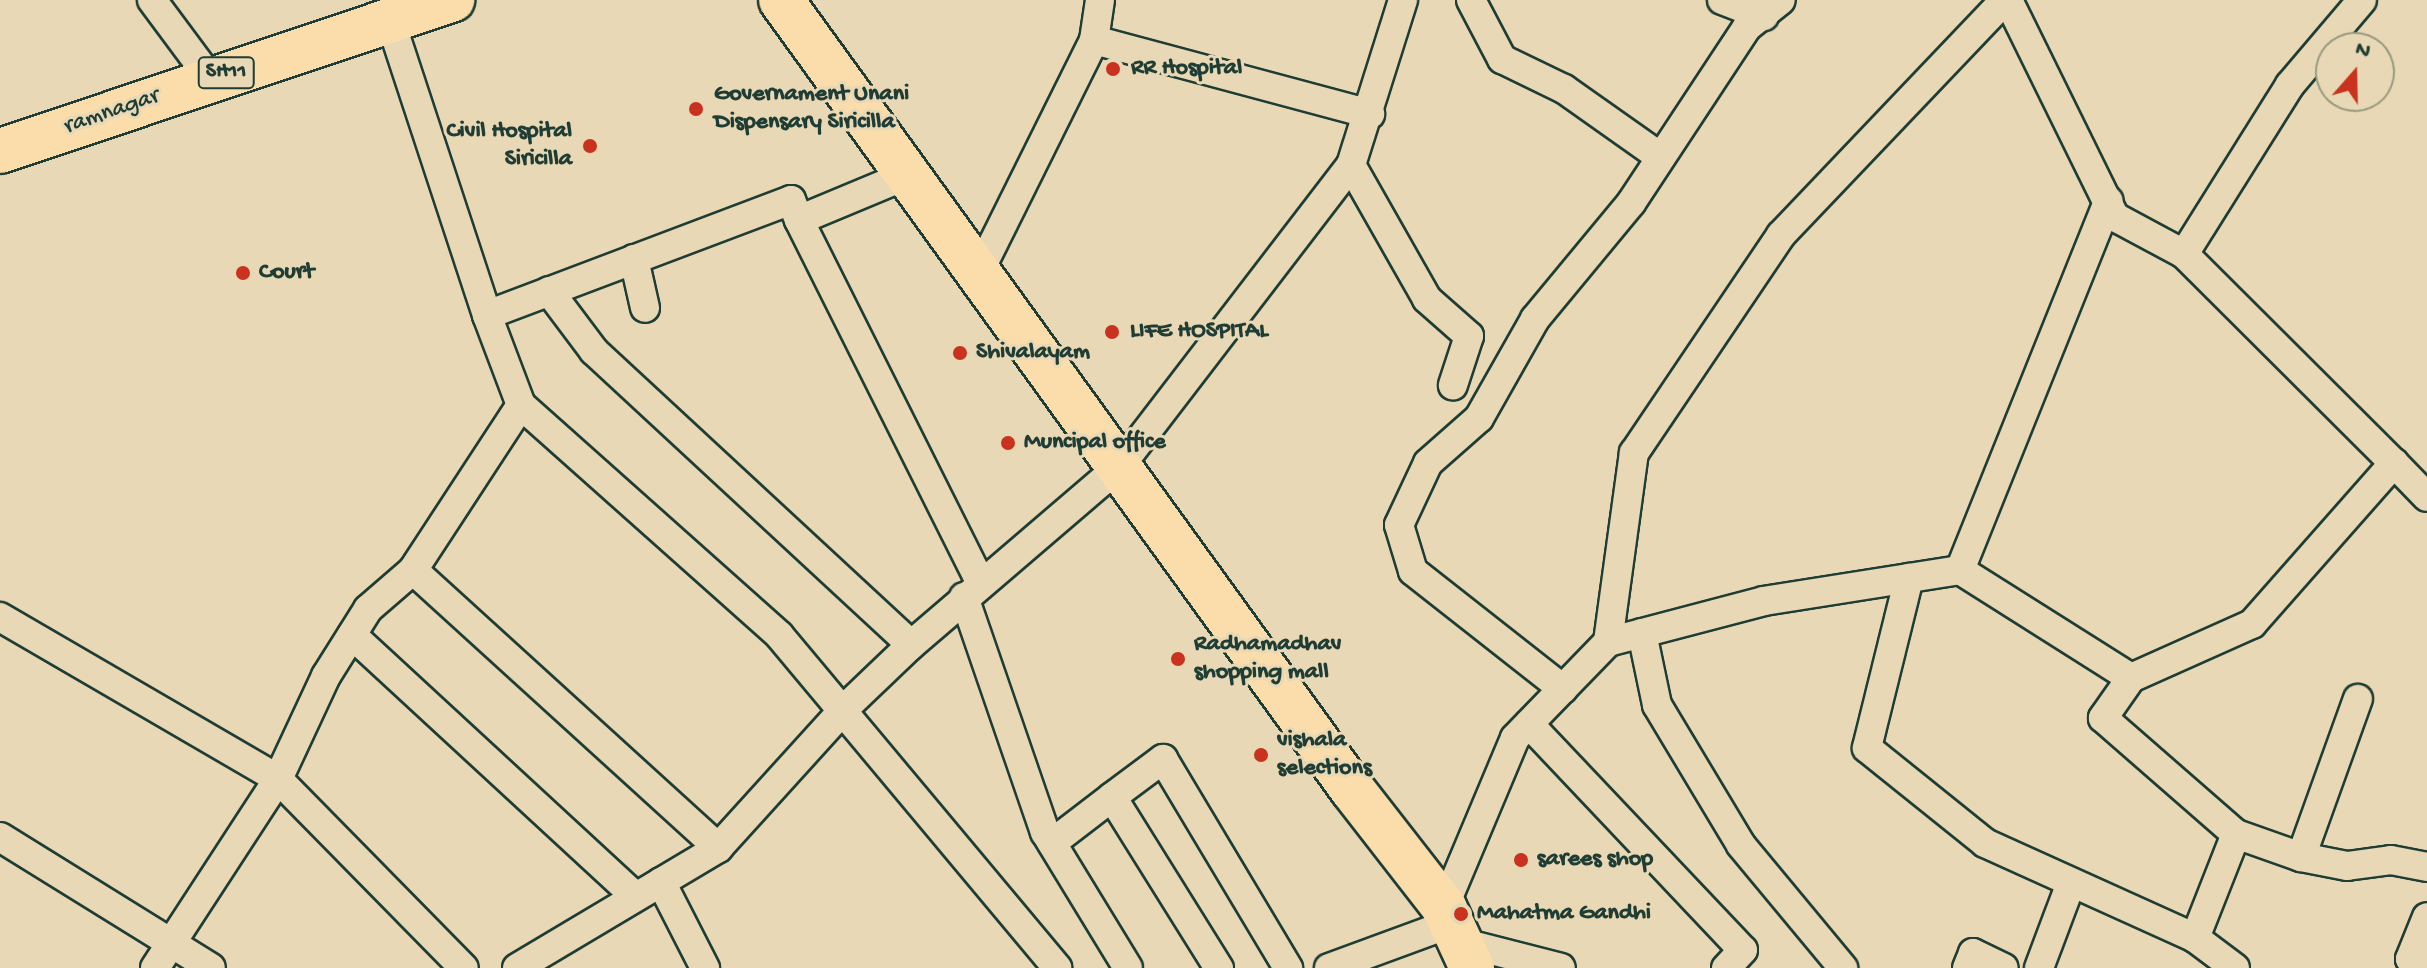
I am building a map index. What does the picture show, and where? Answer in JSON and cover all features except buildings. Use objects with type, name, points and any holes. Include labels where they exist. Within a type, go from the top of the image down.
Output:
[{"type":"main road","name":"ramnagar","points":[[0,151],[210,78],[452,0]]},
{"type":"main road","points":[[781,0],[1456,935]]},
{"type":"street","points":[[152,0],[210,78]]},
{"type":"street","points":[[978,274],[1094,40],[1100,0]]},
{"type":"street","points":[[517,968],[718,848],[844,709],[911,645],[1120,466],[1351,165],[1370,114],[1403,0]]},
{"type":"street","points":[[1471,0],[1502,59],[1564,89],[1659,156]]},
{"type":"street","points":[[1722,0],[1773,8]]},
{"type":"street","points":[[1608,642],[1634,453],[1781,235],[2006,0],[2115,217],[2184,254],[2427,497]]},
{"type":"street","points":[[2184,254],[2290,85],[2362,0]]},
{"type":"street","points":[[1563,689],[1413,571],[1399,525],[1428,463],[1479,418],[1535,319],[1631,203],[1659,156],[1747,27],[1773,8]]},
{"type":"street","points":[[390,20],[487,315],[521,405],[779,635],[844,709],[1057,968]]},
{"type":"street","points":[[1094,40],[1370,114]]},
{"type":"street","points":[[1351,165],[1427,299],[1469,336],[1453,385]]},
{"type":"street","points":[[799,220],[907,175]]},
{"type":"street","points":[[487,315],[791,200],[972,590],[1052,843],[1128,968]]},
{"type":"street","points":[[1960,570],[2108,201]]},
{"type":"street","points":[[634,259],[645,308]]},
{"type":"street","points":[[549,291],[594,351],[911,645]]},
{"type":"street","points":[[155,968],[278,779],[368,609],[413,570],[521,405]]},
{"type":"street","points":[[2394,463],[2252,624],[2131,678],[2103,718],[2236,834],[2301,857],[2347,866],[2391,860],[2427,867]]},
{"type":"street","points":[[413,570],[718,848]]},
{"type":"street","points":[[1456,935],[1515,738],[1608,642],[1764,601],[1960,570],[2131,678]]},
{"type":"street","points":[[1909,578],[1867,748],[1985,843],[2195,938],[2235,968]]},
{"type":"street","points":[[0,617],[278,779],[464,968]]},
{"type":"street","points":[[1642,633],[1657,705],[1741,845],[1843,968]]},
{"type":"street","points":[[352,635],[636,897]]},
{"type":"street","points":[[2301,857],[2358,699]]},
{"type":"street","points":[[1529,724],[1743,950],[1726,968]]},
{"type":"street","points":[[1052,843],[1163,759],[1288,968]]},
{"type":"street","points":[[1112,797],[1219,968]]},
{"type":"street","points":[[2195,938],[2236,834]]},
{"type":"street","points":[[0,837],[211,968]]},
{"type":"street","points":[[661,882],[705,968]]},
{"type":"street","points":[[2039,968],[2071,883]]},
{"type":"street","points":[[2414,968],[2417,963],[2410,959],[2427,917]]},
{"type":"street","points":[[1329,968],[1456,935],[1561,968]]},
{"type":"street","points":[[1967,968],[1973,953],[2004,968]]},
{"type":"place","name":"RR Hospital","points":[[1113,69]]},
{"type":"place","name":"Governament Unani Dispensary Siricilla","points":[[696,109]]},
{"type":"place","name":"Civil Hospital Siricilla","points":[[590,146]]},
{"type":"place","name":"Court","points":[[243,273]]},
{"type":"place","name":"LIFE HOSPITAL","points":[[1112,332]]},
{"type":"place","name":"Shivalayam","points":[[960,353]]},
{"type":"place","name":"Muncipal office","points":[[1008,443]]},
{"type":"place","name":"Radhamadhav shopping mall","points":[[1178,659]]},
{"type":"place","name":"vishala selections","points":[[1261,755]]},
{"type":"place","name":"sarees shop","points":[[1521,860]]},
{"type":"place","name":"Mahatma Gandhi","points":[[1461,914]]}]
